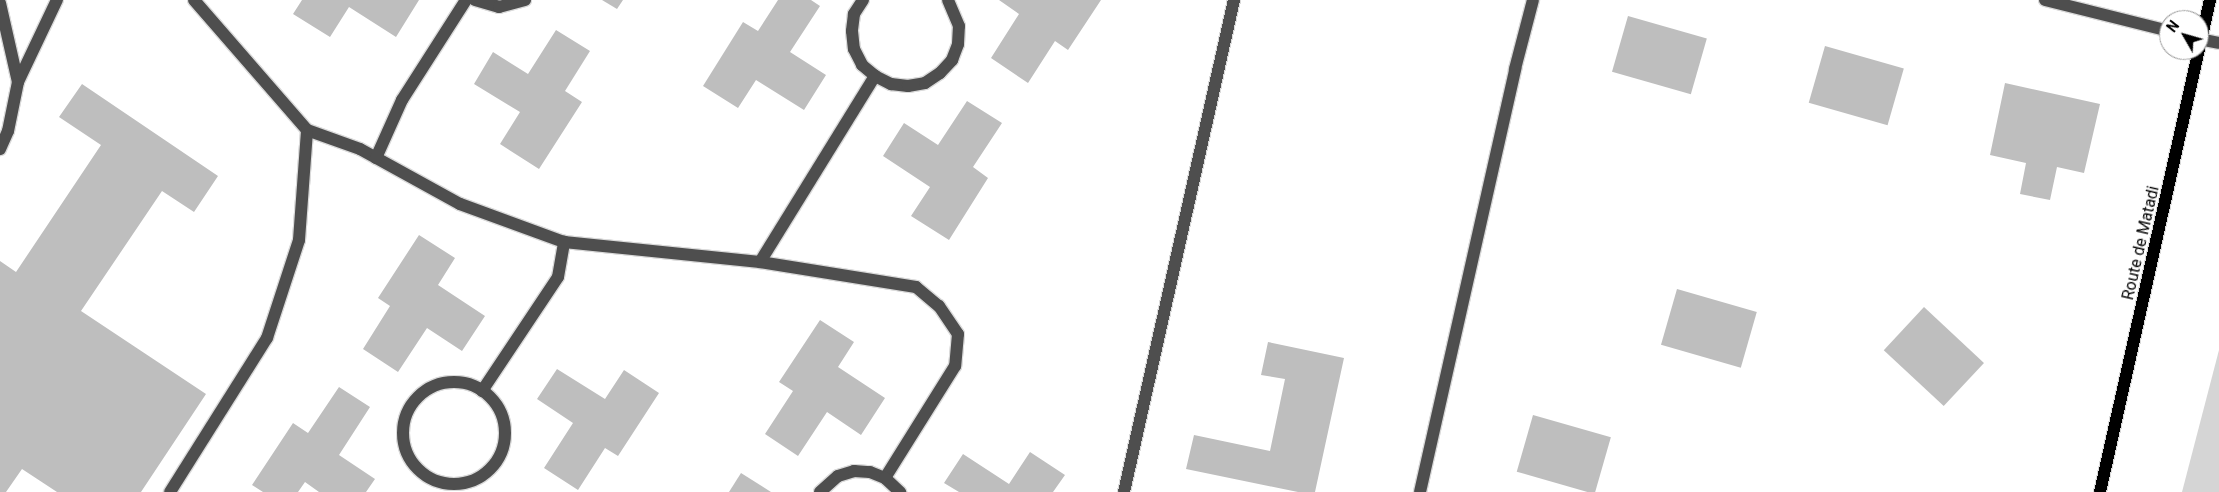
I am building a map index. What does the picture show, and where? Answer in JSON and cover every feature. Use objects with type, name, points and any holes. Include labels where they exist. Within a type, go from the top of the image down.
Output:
[{"type":"main road","name":"Route de Matadi","points":[[2100,492],[2197,60]]},
{"type":"street","points":[[0,149],[8,132],[18,82],[58,0]]},
{"type":"street","points":[[194,0],[308,130],[376,158],[460,204],[564,242],[760,262],[916,287],[939,306],[958,334],[955,366],[885,478]]},
{"type":"street","points":[[376,158],[402,100],[466,0]]},
{"type":"street","points":[[475,0],[499,7],[525,0]]},
{"type":"street","points":[[863,0],[854,14],[852,32],[854,49],[862,64],[875,76],[891,84],[908,86],[925,83],[940,73],[952,60],[958,44],[959,26],[948,0]]},
{"type":"street","points":[[1124,492],[1234,0]]},
{"type":"street","points":[[1420,492],[1515,69],[1533,0]]},
{"type":"street","points":[[2045,0],[2159,28]]},
{"type":"street","points":[[0,3],[18,82]]},
{"type":"street","points":[[760,262],[875,76]]},
{"type":"street","points":[[170,492],[267,338],[299,240],[308,130]]},
{"type":"street","points":[[482,391],[558,277],[564,242]]},
{"type":"street","points":[[443,383],[459,383],[482,391],[500,409],[505,424],[505,442],[499,458],[489,472],[475,481],[458,484],[440,483],[425,476],[409,456],[403,432],[406,416],[415,402],[428,390],[443,383]]},
{"type":"street","points":[[820,492],[838,476],[854,471],[870,472],[885,478],[900,492]]},
{"type":"shaded area","points":[[2219,350],[2219,492],[2182,492]]},
{"type":"building","points":[[302,0],[419,0],[396,37],[349,7],[330,37],[293,14]]},
{"type":"building","points":[[602,0],[623,0],[617,9]]},
{"type":"building","points":[[778,0],[811,0],[820,6],[790,52],[826,75],[804,110],[756,80],[738,108],[703,86],[743,22],[758,31]]},
{"type":"building","points":[[999,0],[1101,0],[1068,50],[1055,41],[1028,83],[991,58],[1019,14]]},
{"type":"building","points":[[1628,16],[1707,39],[1691,94],[1612,72]]},
{"type":"building","points":[[556,30],[590,51],[565,91],[582,102],[539,169],[500,144],[520,112],[474,84],[493,52],[528,74]]},
{"type":"building","points":[[1825,46],[1904,69],[1888,125],[1809,103]]},
{"type":"building","points":[[2005,83],[2100,104],[2084,173],[2057,167],[2050,200],[2020,194],[2026,163],[1990,155]]},
{"type":"building","points":[[82,84],[218,176],[194,212],[162,191],[81,311],[206,394],[141,492],[57,492],[22,469],[6,492],[0,492],[0,261],[16,272],[101,145],[59,117]]},
{"type":"building","points":[[967,101],[1002,123],[973,167],[988,178],[949,240],[911,216],[930,187],[883,156],[904,123],[938,145]]},
{"type":"building","points":[[419,235],[455,258],[438,285],[485,316],[462,351],[427,328],[398,372],[363,349],[390,306],[378,298]]},
{"type":"building","points":[[1677,289],[1757,312],[1741,368],[1661,345]]},
{"type":"building","points":[[1924,307],[1984,363],[1944,406],[1884,350]]},
{"type":"building","points":[[820,320],[854,342],[838,367],[885,398],[861,435],[827,412],[798,456],[765,434],[793,391],[779,382]]},
{"type":"building","points":[[1268,342],[1344,358],[1315,492],[1298,492],[1186,469],[1194,435],[1270,451],[1285,379],[1261,375]]},
{"type":"building","points":[[557,369],[605,399],[624,370],[659,393],[618,456],[605,448],[578,490],[544,468],[573,423],[537,399]]},
{"type":"building","points":[[339,387],[370,407],[339,455],[375,479],[366,492],[319,492],[305,482],[298,492],[263,492],[252,485],[293,423],[308,433]]},
{"type":"building","points":[[1533,415],[1611,437],[1595,492],[1587,492],[1517,472]]},
{"type":"building","points":[[1030,452],[1065,475],[1053,492],[959,492],[944,483],[963,454],[1009,484]]},
{"type":"building","points":[[741,473],[771,492],[729,492]]}]
